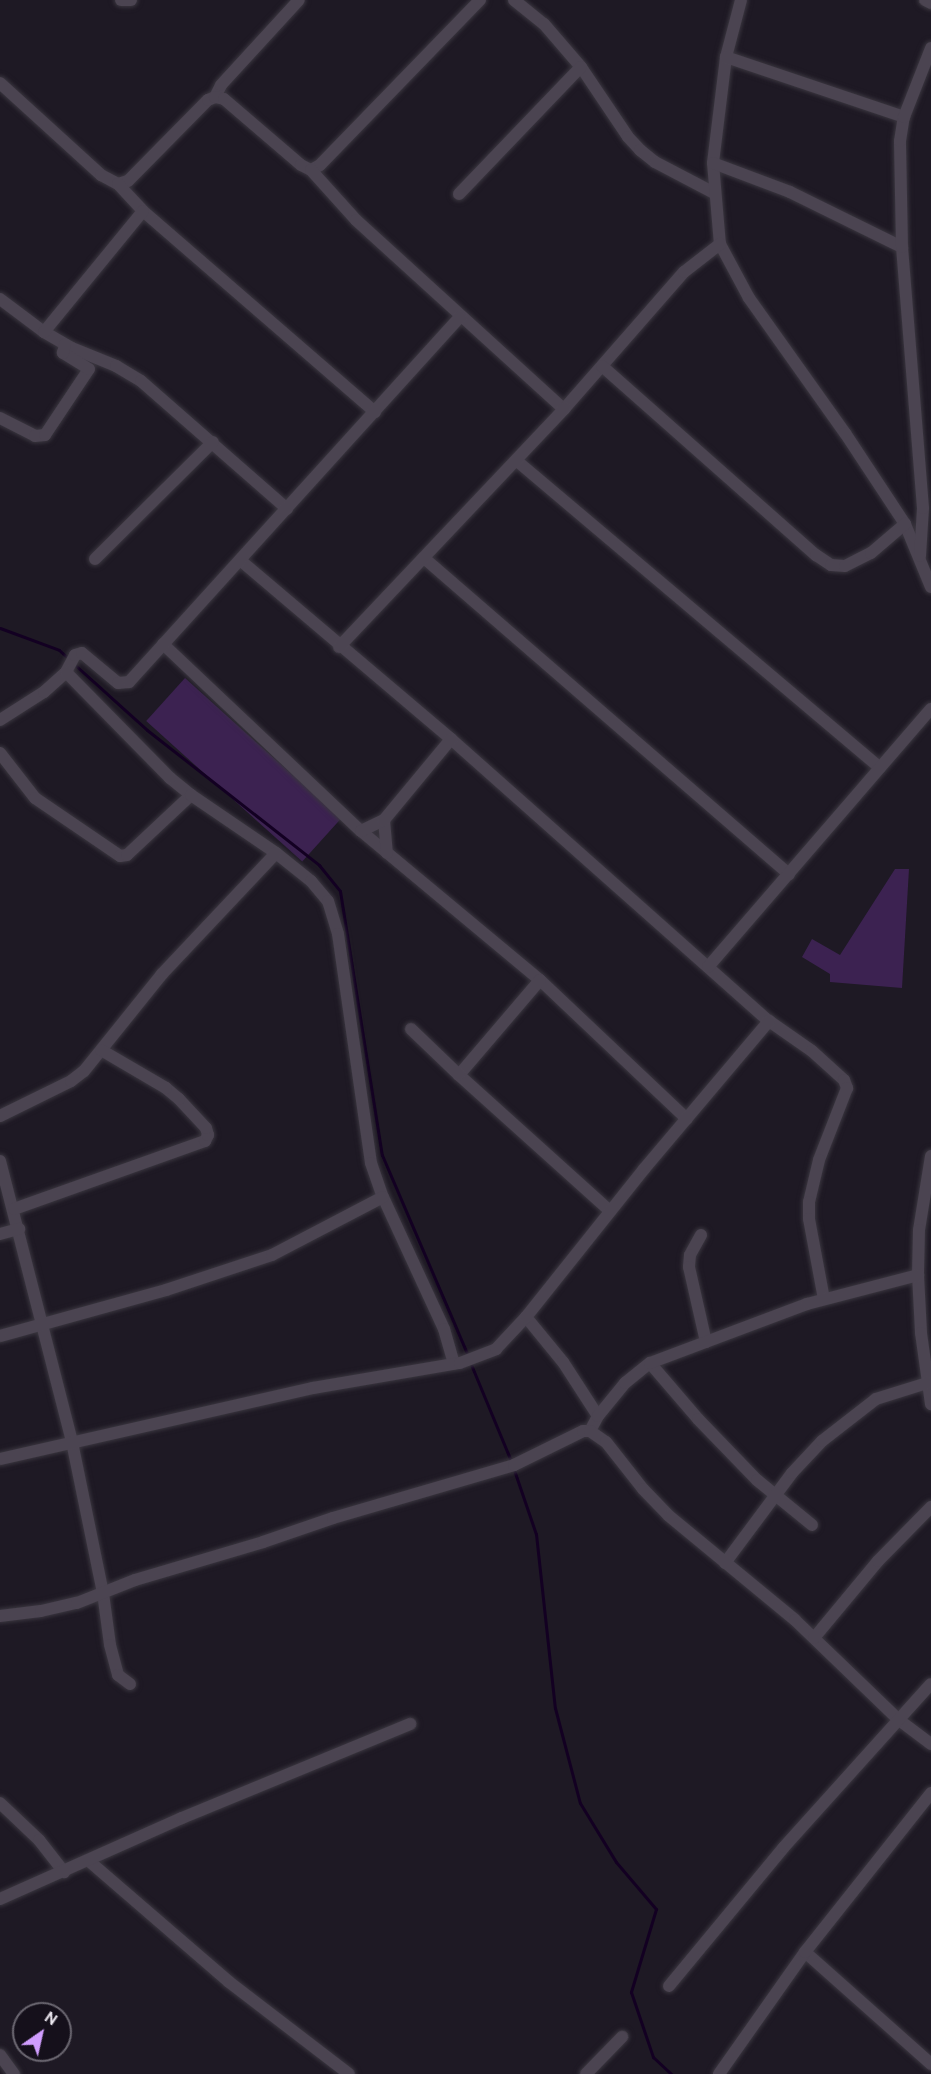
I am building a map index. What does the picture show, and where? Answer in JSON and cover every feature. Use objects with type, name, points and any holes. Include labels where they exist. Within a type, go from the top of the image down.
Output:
[{"type":"street","points":[[121,0],[131,0]]},
{"type":"street","points":[[215,97],[222,85],[300,0]]},
{"type":"street","points":[[311,170],[320,165],[480,0]]},
{"type":"street","points":[[514,0],[544,24],[581,66],[628,137],[640,150],[656,162],[714,193]]},
{"type":"street","points":[[741,0],[726,57],[713,163],[720,244],[761,317],[845,433],[904,524],[931,587]]},
{"type":"street","points":[[925,0],[931,3]]},
{"type":"street","points":[[920,557],[923,508],[902,247],[900,141],[904,117],[931,48]]},
{"type":"street","points":[[726,57],[904,117]]},
{"type":"street","points":[[459,194],[581,66]]},
{"type":"street","points":[[0,83],[101,175],[118,184],[143,211],[375,412]]},
{"type":"street","points":[[118,184],[128,181],[139,172],[208,100],[215,97],[224,99],[301,165],[311,170],[356,220],[564,409]]},
{"type":"street","points":[[713,163],[790,192],[902,247]]},
{"type":"street","points":[[44,332],[143,211]]},
{"type":"street","points":[[339,646],[517,461],[684,272],[720,244]]},
{"type":"street","points":[[0,299],[44,332],[65,344],[116,366],[141,381],[287,508]]},
{"type":"street","points":[[0,720],[44,692],[70,663],[83,654],[103,672],[124,685],[129,682],[460,316]]},
{"type":"street","points":[[0,418],[35,436],[45,435],[89,369],[63,353],[65,344]]},
{"type":"street","points":[[602,366],[816,555],[831,565],[845,566],[871,553],[904,524]]},
{"type":"street","points":[[95,559],[213,442]]},
{"type":"street","points":[[517,461],[880,768]]},
{"type":"street","points":[[424,558],[789,874]]},
{"type":"street","points":[[240,560],[451,739],[769,1021],[812,1051],[844,1080],[847,1088],[819,1160],[809,1202],[809,1219],[824,1299]]},
{"type":"street","points":[[164,644],[361,831],[540,980],[687,1119]]},
{"type":"street","points":[[70,663],[170,778],[276,853],[321,891],[333,913],[371,1163],[383,1197],[444,1329],[457,1363]]},
{"type":"street","points":[[708,967],[931,708]]},
{"type":"street","points":[[361,831],[384,820],[451,739]]},
{"type":"street","points":[[0,753],[35,798],[120,856],[127,855],[191,795]]},
{"type":"street","points":[[384,820],[387,853]]},
{"type":"street","points":[[0,1116],[71,1081],[101,1050],[162,974],[276,853]]},
{"type":"street","points":[[459,1075],[540,980]]},
{"type":"street","points":[[0,1459],[313,1388],[457,1363],[496,1349],[526,1317],[609,1211],[769,1021]]},
{"type":"street","points":[[411,1029],[609,1211]]},
{"type":"street","points":[[14,1209],[206,1141],[208,1135],[206,1128],[179,1099],[166,1088],[101,1050]]},
{"type":"street","points":[[931,1156],[919,1230],[918,1275],[927,1383],[931,1404]]},
{"type":"street","points":[[0,1161],[44,1323],[72,1442],[103,1593],[110,1645],[118,1675],[130,1684]]},
{"type":"street","points":[[0,1336],[166,1290],[272,1255],[383,1197]]},
{"type":"street","points":[[0,1234],[19,1229]]},
{"type":"street","points":[[701,1235],[690,1255],[689,1267],[706,1342]]},
{"type":"street","points":[[590,1431],[598,1416],[626,1383],[650,1363],[824,1299],[918,1275]]},
{"type":"street","points":[[526,1317],[563,1362],[598,1416]]},
{"type":"street","points":[[650,1363],[705,1426],[776,1498],[812,1525]]},
{"type":"street","points":[[725,1563],[808,1453],[858,1412],[886,1394],[927,1383]]},
{"type":"street","points":[[0,1616],[41,1611],[77,1603],[333,1518],[508,1467],[583,1431],[590,1431],[606,1442],[642,1489],[669,1516],[814,1638],[899,1720],[931,1744]]},
{"type":"street","points":[[814,1638],[878,1561],[931,1507]]},
{"type":"street","points":[[669,1986],[784,1847],[931,1684]]},
{"type":"street","points":[[0,1899],[182,1818],[410,1724]]},
{"type":"street","points":[[719,2074],[805,1952],[931,1793]]},
{"type":"street","points":[[0,1803],[39,1839],[64,1872]]},
{"type":"street","points":[[89,1861],[229,1982],[342,2072]]},
{"type":"street","points":[[805,1952],[931,2064]]},
{"type":"street","points":[[586,2074],[622,2037]]},
{"type":"street","points":[[0,2055],[14,2074]]},
{"type":"shaded area","points":[[185,678],[341,819],[302,862],[146,721]]},
{"type":"shaded area","points":[[895,869],[909,869],[902,988],[830,982],[830,974],[802,957],[812,939],[840,955]]},
{"type":"waterway","points":[[0,628],[59,650],[69,659]]},
{"type":"waterway","points":[[74,664],[147,730],[319,865],[340,891],[382,1155],[468,1356]]},
{"type":"waterway","points":[[470,1362],[511,1461]]},
{"type":"waterway","points":[[513,1467],[536,1534],[555,1708],[580,1803],[616,1862],[656,1909],[631,1992],[653,2057],[671,2074]]}]
